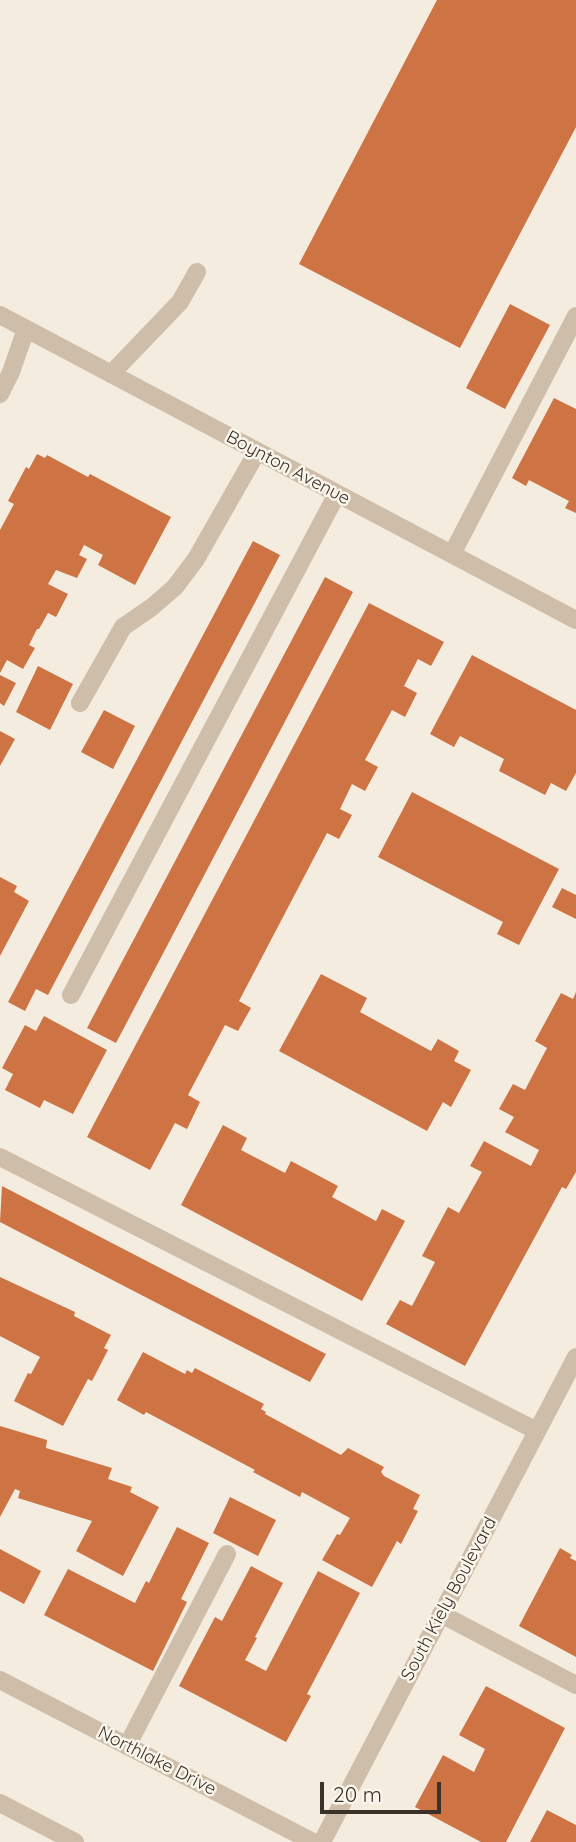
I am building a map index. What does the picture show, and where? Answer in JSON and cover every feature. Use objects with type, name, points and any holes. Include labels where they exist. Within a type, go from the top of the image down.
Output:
[{"type":"street","points":[[111,374],[180,302],[197,272]]},
{"type":"street","name":"Boynton Avenue","points":[[0,315],[576,620]]},
{"type":"street","points":[[452,554],[576,316]]},
{"type":"street","points":[[0,394],[26,329]]},
{"type":"street","points":[[80,703],[123,627],[175,587],[195,559],[257,452]]},
{"type":"street","points":[[71,995],[337,494]]},
{"type":"street","points":[[0,1157],[537,1431]]},
{"type":"street","name":"South Kiely Boulevard","points":[[322,1842],[576,1357]]},
{"type":"street","points":[[127,1746],[227,1555]]},
{"type":"street","points":[[441,1614],[576,1685]]},
{"type":"street","name":"Northlake Drive","points":[[0,1680],[313,1842]]},
{"type":"street","points":[[0,1802],[75,1842]]},
{"type":"building","points":[[437,0],[576,0],[576,127],[460,348],[299,264]]},
{"type":"building","points":[[510,304],[550,325],[505,409],[466,388]]},
{"type":"building","points":[[554,398],[576,409],[576,513],[565,508],[569,501],[529,480],[526,486],[512,478]]},
{"type":"building","points":[[37,454],[45,458],[47,455],[88,477],[90,474],[171,517],[135,585],[98,565],[103,555],[84,545],[79,555],[87,559],[77,578],[56,570],[48,584],[68,594],[56,617],[48,613],[37,629],[29,645],[35,648],[23,669],[7,660],[0,673],[0,530],[14,504],[8,501],[26,467],[29,469]]},
{"type":"building","points":[[253,541],[280,555],[48,995],[36,989],[25,1011],[8,1002]]},
{"type":"building","points":[[325,577],[353,592],[116,1043],[87,1028]]},
{"type":"building","points":[[369,603],[444,642],[431,666],[418,659],[404,686],[417,693],[405,717],[392,710],[365,760],[378,767],[365,791],[352,784],[340,809],[352,815],[339,839],[327,833],[239,1001],[251,1008],[238,1031],[225,1025],[188,1095],[200,1102],[187,1129],[175,1123],[150,1170],[87,1137]]},
{"type":"building","points":[[472,655],[576,710],[576,773],[566,791],[551,783],[545,795],[499,771],[504,759],[460,736],[454,747],[430,734]]},
{"type":"building","points":[[38,666],[73,684],[50,730],[16,712]]},
{"type":"building","points":[[0,675],[16,683],[4,706],[0,703]]},
{"type":"building","points":[[104,710],[135,726],[113,769],[81,752]]},
{"type":"building","points":[[0,731],[15,739],[0,766]]},
{"type":"building","points":[[412,792],[559,869],[519,945],[497,934],[503,922],[378,857]]},
{"type":"building","points":[[0,877],[17,886],[14,892],[29,901],[0,956]]},
{"type":"building","points":[[562,888],[576,895],[576,919],[552,907]]},
{"type":"building","points":[[321,974],[367,998],[360,1012],[431,1051],[438,1039],[459,1051],[454,1061],[471,1070],[451,1107],[443,1102],[427,1131],[279,1051]]},
{"type":"building","points":[[576,992],[576,1172],[566,1189],[562,1187],[465,1366],[386,1324],[400,1300],[412,1306],[435,1262],[422,1256],[448,1207],[459,1213],[482,1172],[470,1166],[484,1141],[531,1166],[539,1150],[505,1132],[514,1117],[499,1109],[513,1084],[525,1090],[547,1048],[535,1041],[561,993],[573,999]]},
{"type":"building","points":[[44,1016],[107,1050],[73,1114],[44,1100],[40,1108],[5,1090],[13,1074],[2,1068],[25,1025],[36,1031]]},
{"type":"building","points":[[223,1125],[247,1138],[241,1150],[285,1173],[291,1161],[338,1186],[332,1197],[376,1221],[382,1209],[405,1221],[362,1301],[181,1205]]},
{"type":"building","points":[[2,1186],[326,1354],[310,1382],[0,1222]]},
{"type":"building","points":[[0,1277],[75,1312],[74,1316],[111,1335],[104,1348],[108,1350],[92,1381],[88,1379],[63,1426],[14,1401],[28,1373],[31,1374],[40,1357],[0,1336]]},
{"type":"building","points":[[143,1352],[185,1374],[187,1370],[192,1373],[195,1368],[264,1404],[261,1409],[265,1414],[341,1455],[348,1448],[384,1467],[381,1472],[384,1476],[420,1495],[413,1509],[418,1511],[401,1544],[397,1541],[372,1587],[322,1560],[350,1518],[302,1492],[300,1497],[146,1412],[144,1415],[117,1400]]},
{"type":"building","points":[[0,1426],[47,1440],[46,1448],[112,1468],[108,1479],[132,1487],[130,1492],[159,1507],[123,1576],[76,1551],[92,1521],[18,1498],[20,1491],[15,1489],[0,1517]]},
{"type":"building","points":[[230,1497],[276,1520],[258,1556],[213,1533]]},
{"type":"building","points":[[177,1527],[209,1543],[181,1599],[187,1602],[153,1671],[44,1615],[68,1569],[135,1603],[146,1581],[149,1583]]},
{"type":"building","points":[[560,1548],[572,1555],[570,1558],[576,1561],[576,1657],[519,1626]]},
{"type":"building","points":[[0,1549],[41,1571],[24,1604],[0,1591]]},
{"type":"building","points":[[251,1566],[283,1583],[245,1660],[266,1671],[318,1571],[360,1593],[307,1694],[311,1696],[286,1742],[179,1686],[215,1617],[222,1621]]},
{"type":"building","points":[[486,1686],[565,1728],[506,1842],[481,1842],[415,1807],[443,1755],[474,1772],[485,1749],[459,1735]]},
{"type":"building","points":[[547,1810],[576,1825],[576,1842],[530,1842]]}]
